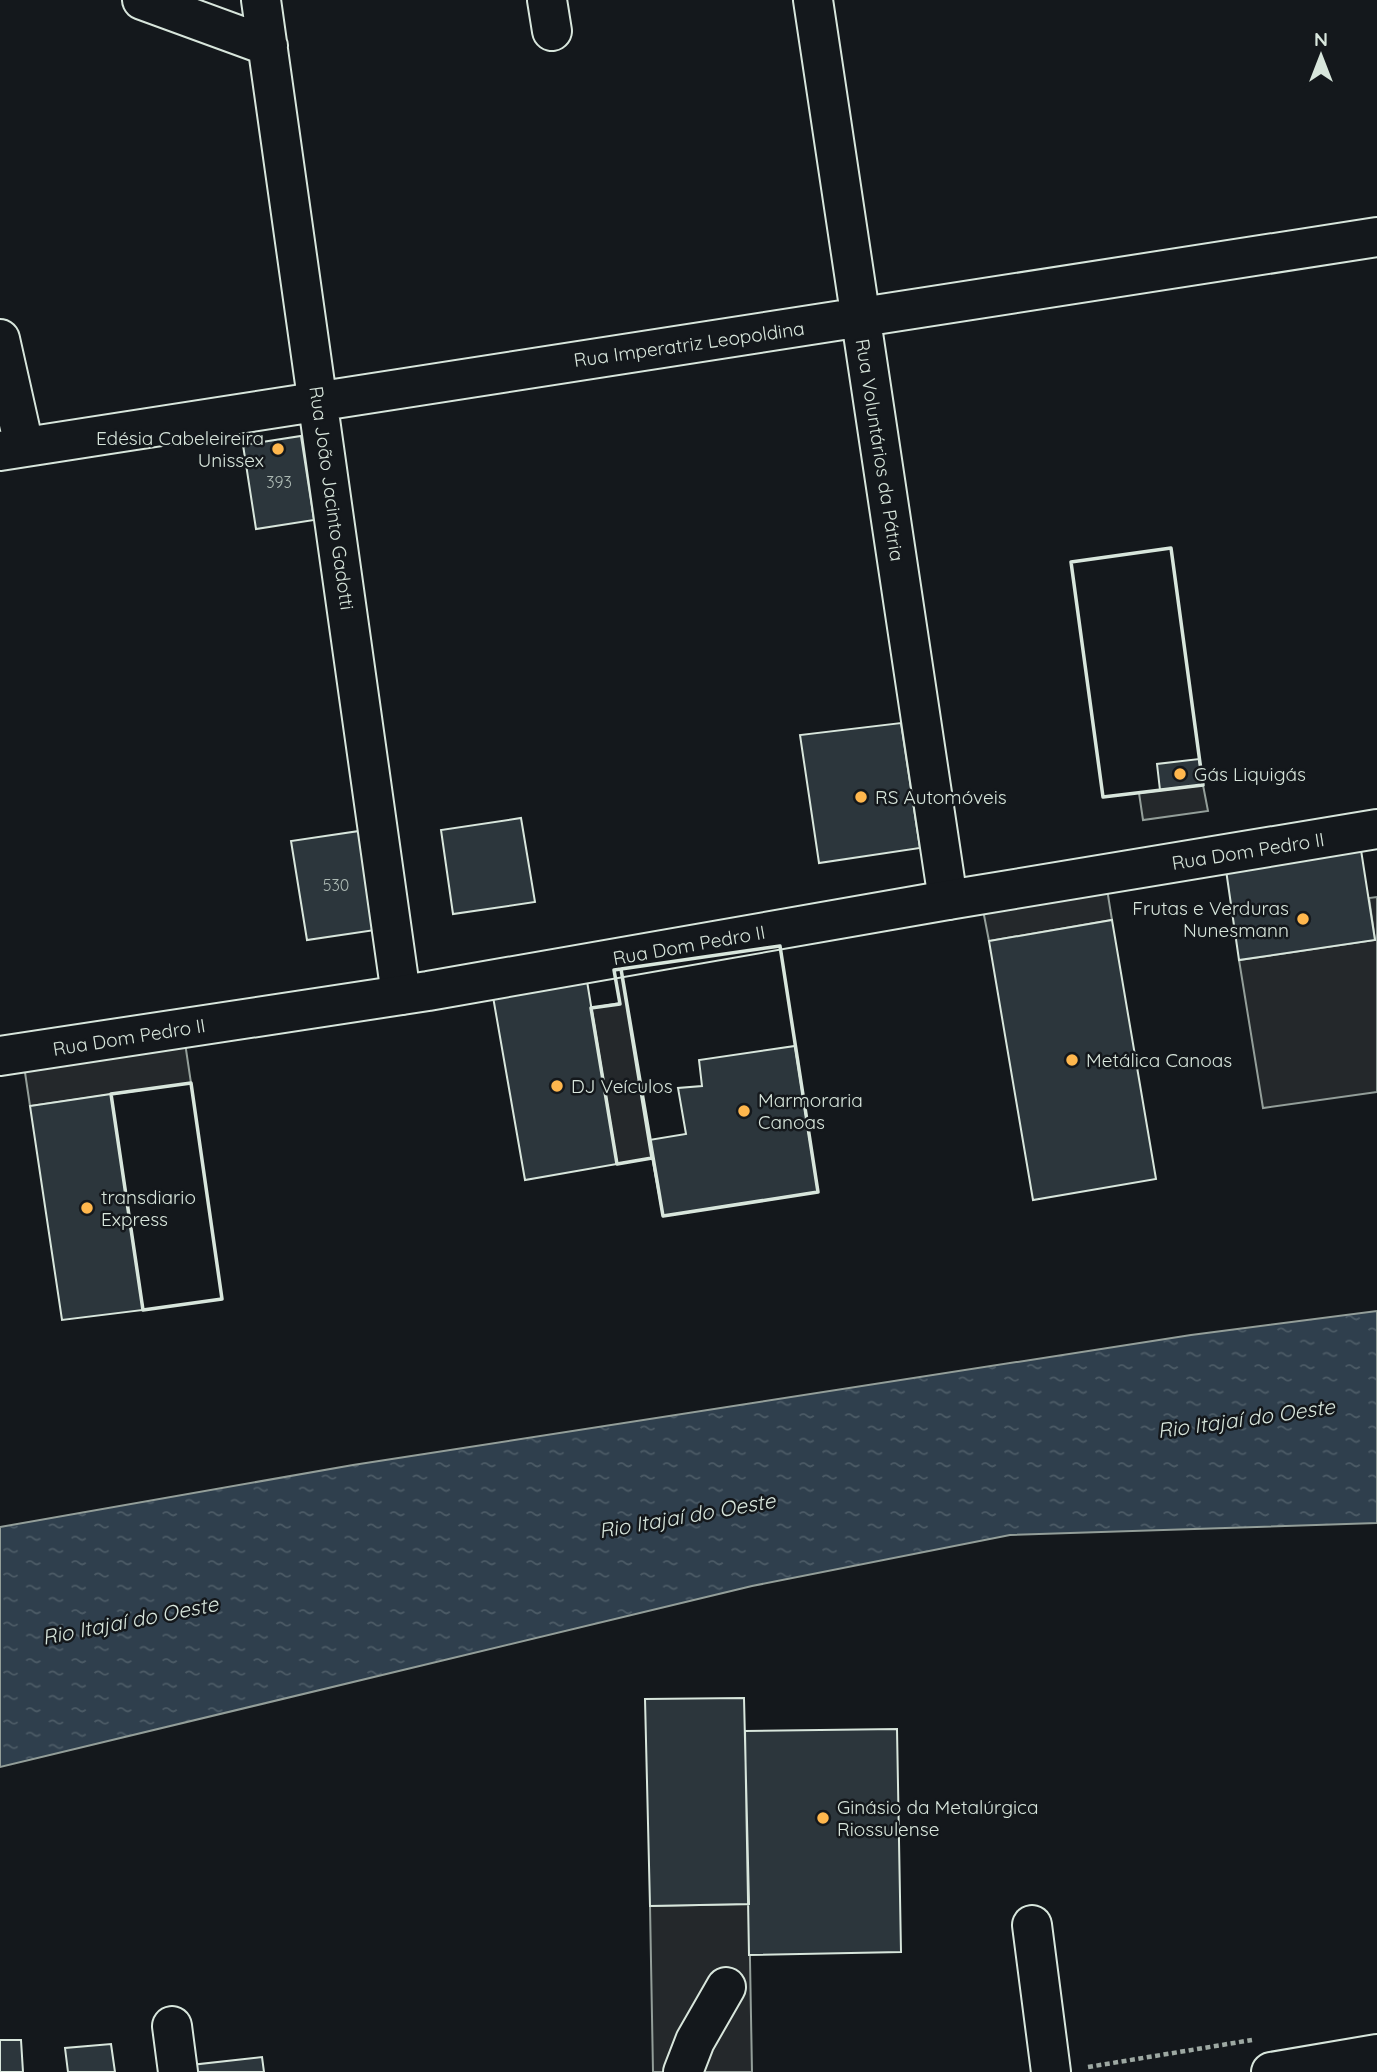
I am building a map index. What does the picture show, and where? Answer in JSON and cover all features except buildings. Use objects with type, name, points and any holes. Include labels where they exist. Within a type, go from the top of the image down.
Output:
[{"type":"street","points":[[142,0],[268,46]]},
{"type":"street","name":"Rua João Jacinto Gadotti","points":[[261,0],[401,995]]},
{"type":"street","name":"Rua Voluntários da Pátria","points":[[814,0],[948,900]]},
{"type":"street","name":"Rua Imperatriz Leopoldina","points":[[12,449],[318,399],[860,319],[1377,237]]},
{"type":"street","points":[[0,339],[12,449]]},
{"type":"street","name":"Rua Dom Pedro II","points":[[0,1056],[401,995],[948,900],[1377,830]]},
{"type":"street","points":[[1032,1925],[1067,2070]]},
{"type":"street","points":[[682,2072],[695,2041],[726,1987]]},
{"type":"street","points":[[172,2026],[178,2072]]},
{"type":"street","points":[[1264,2055],[1377,2054]]},
{"type":"path","points":[[1067,2070],[1264,2055]]},
{"type":"shaded area","points":[[1203,785],[1208,811],[1143,820],[1139,793]]},
{"type":"shaded area","points":[[1107,889],[1112,920],[989,941],[983,910]]},
{"type":"shaded area","points":[[1377,897],[1377,1092],[1263,1108],[1239,960],[1375,940],[1369,898]]},
{"type":"shaded area","points":[[621,969],[652,1158],[617,1164],[591,1008],[620,1003],[614,970]]},
{"type":"shaded area","points":[[184,1036],[191,1083],[30,1106],[23,1059]]},
{"type":"shaded area","points":[[749,1904],[752,2072],[653,2072],[650,1906]]},
{"type":"water","name":"Rio Itajaí do Oeste","points":[[1377,1311],[1377,1523],[1010,1535],[752,1586],[0,1767],[0,1527],[353,1465],[1191,1335]]},
{"type":"wall","points":[[1171,548],[1203,785],[1103,797],[1071,562],[1171,548]]},
{"type":"wall","points":[[780,946],[818,1192],[663,1216],[621,969],[780,946]]},
{"type":"wall","points":[[621,969],[652,1158],[617,1164],[591,1008],[620,1004],[614,970],[621,969]]},
{"type":"wall","points":[[191,1083],[222,1299],[143,1310],[111,1094],[191,1083]]},
{"type":"place","name":"Edésia Cabeleireira Unissex","points":[[278,449]]},
{"type":"place","name":"Gás Liquigás","points":[[1180,774]]},
{"type":"place","name":"RS Automóveis","points":[[861,797]]},
{"type":"place","name":"Frutas e Verduras Nunesmann","points":[[1303,919]]},
{"type":"place","name":"Metálica Canoas","points":[[1072,1060]]},
{"type":"place","name":"DJ Veículos","points":[[557,1086]]},
{"type":"place","name":"Marmoraria Canoas","points":[[744,1111]]},
{"type":"place","name":"transdiario Express","points":[[87,1208]]},
{"type":"place","name":"Ginásio da Metalúrgica Riossulense","points":[[823,1818]]}]
